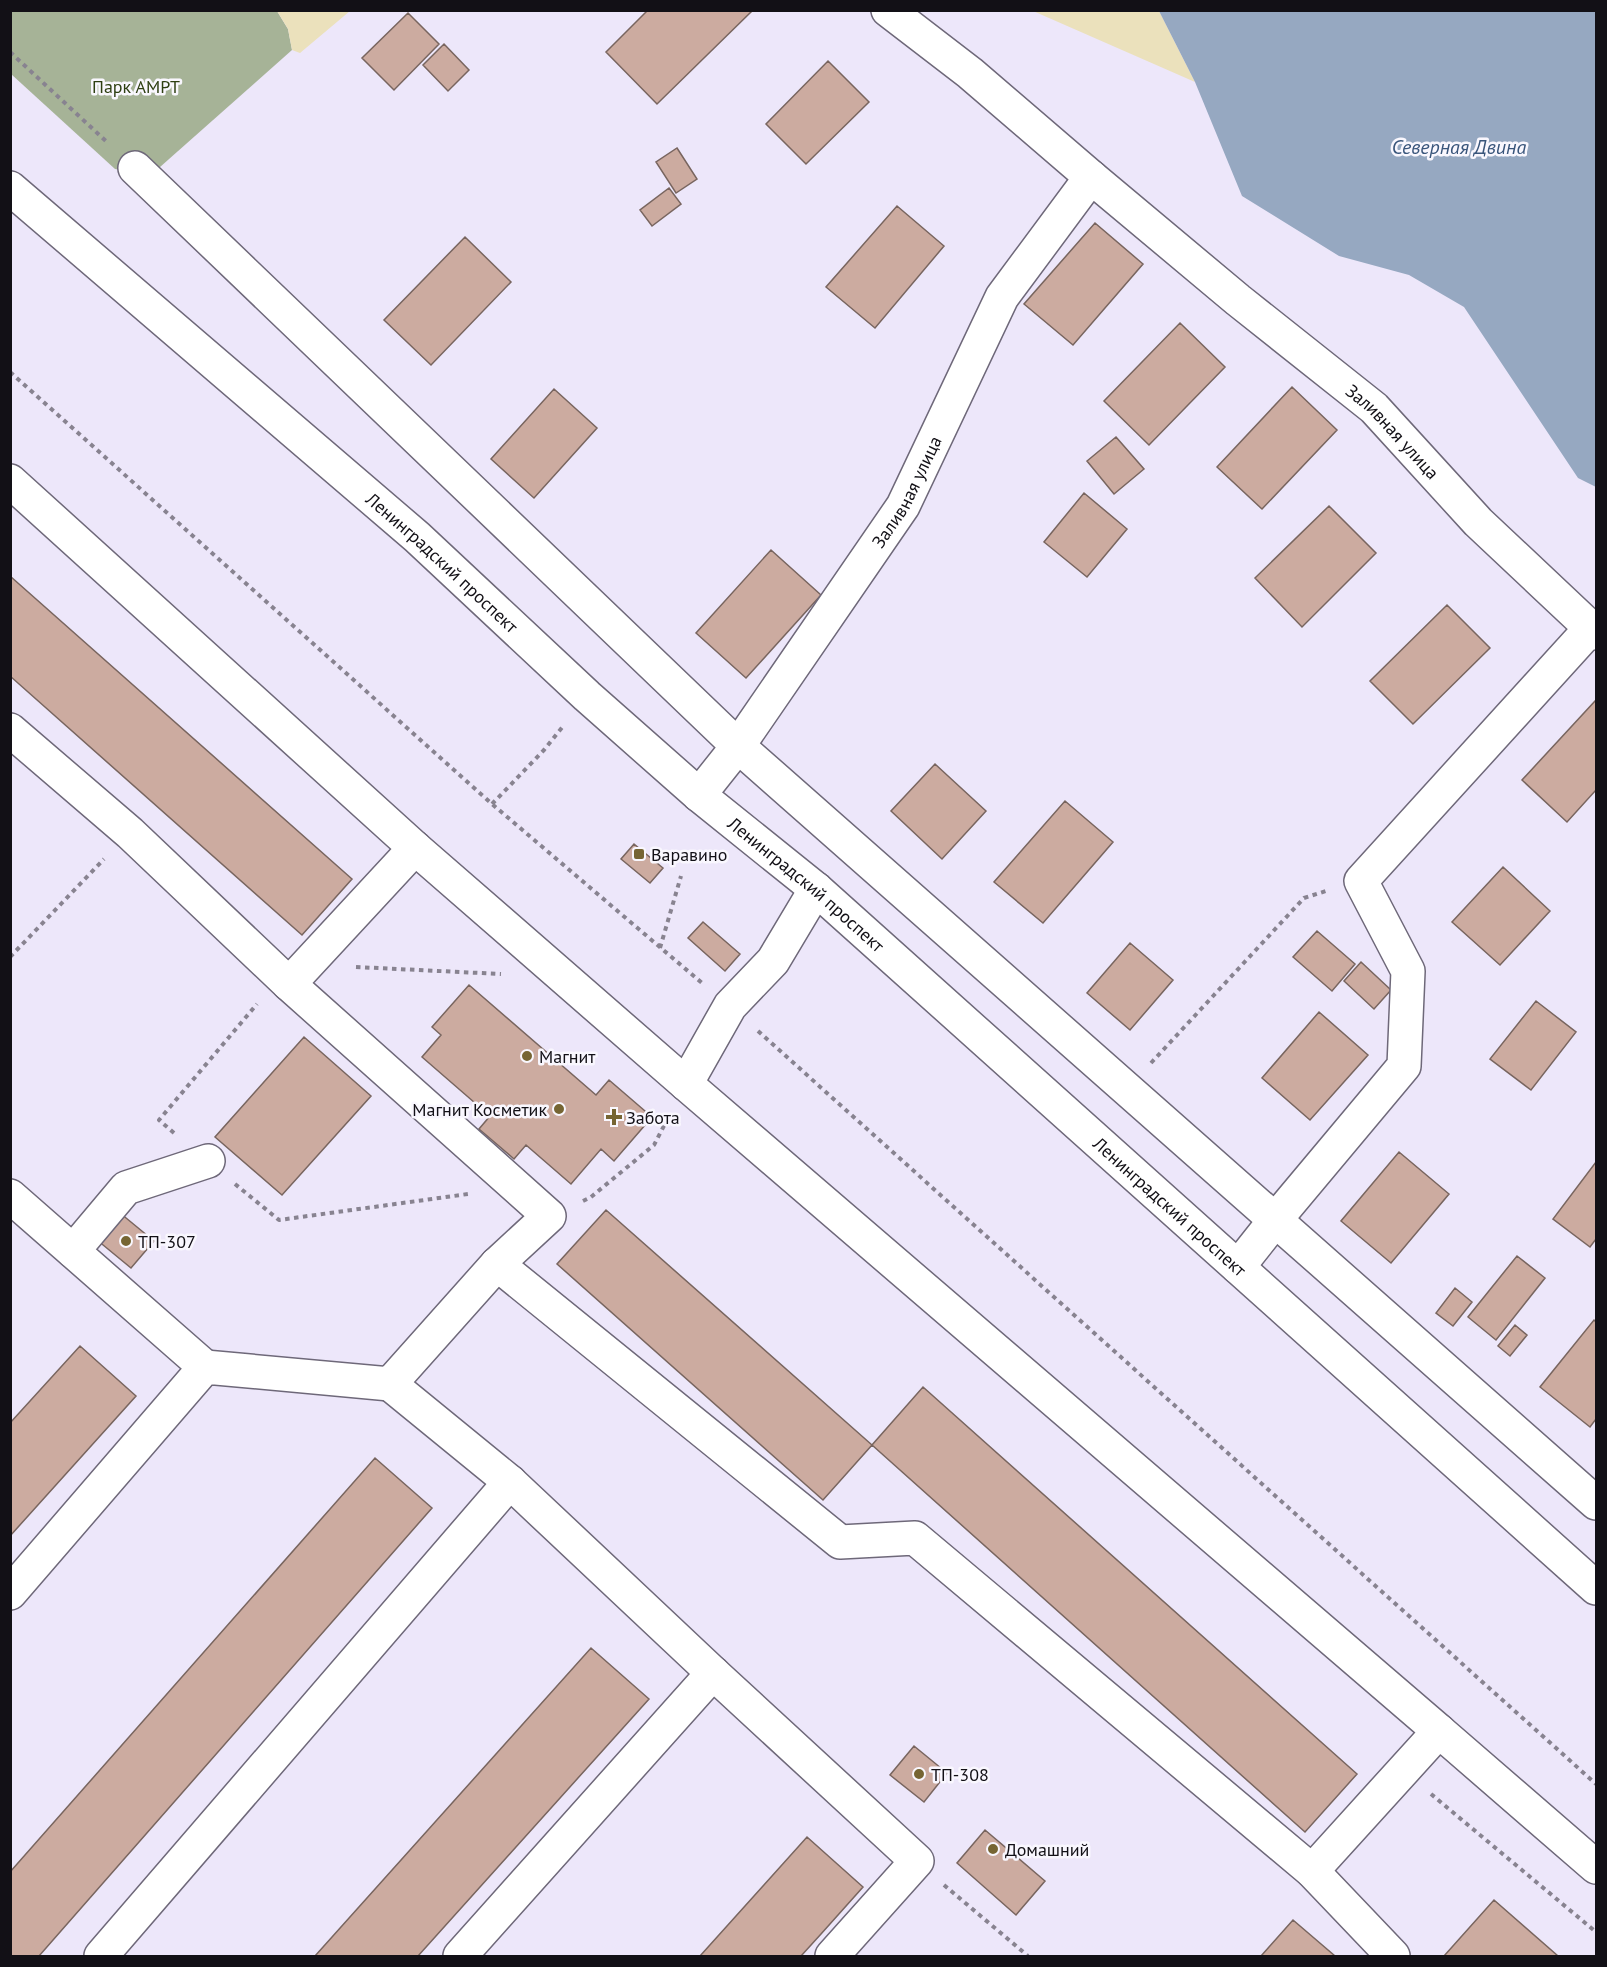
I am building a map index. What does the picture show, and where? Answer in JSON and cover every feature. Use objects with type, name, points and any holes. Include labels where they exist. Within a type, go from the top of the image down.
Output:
[{"type":"main road","name":"Заливная улица","points":[[888,10],[970,73],[1238,300],[1374,408],[1478,522],[1594,631]]},
{"type":"main road","points":[[135,168],[738,746],[1596,1503]]},
{"type":"main road","name":"Заливная улица","points":[[699,795],[738,746],[903,506],[1002,297],[1091,177]]},
{"type":"main road","name":"Ленинградский проспект","points":[[10,188],[417,537],[587,696],[699,795],[816,889],[1596,1588]]},
{"type":"main road","points":[[10,481],[415,848],[1596,1868]]},
{"type":"main road","points":[[1238,1267],[1404,1066],[1408,971],[1361,880],[1594,631]]},
{"type":"main road","points":[[10,730],[293,975],[549,1216],[497,1264],[390,1384]]},
{"type":"main road","points":[[293,975],[415,848]]},
{"type":"main road","points":[[686,1084],[730,1006],[773,961],[816,889]]},
{"type":"main road","points":[[73,1251],[126,1188],[208,1161]]},
{"type":"main road","points":[[12,1200],[205,1367],[390,1384],[510,1482],[916,1861],[832,1956]]},
{"type":"main road","points":[[497,1264],[840,1542],[915,1538],[1312,1871],[1393,1956]]},
{"type":"main road","points":[[10,1593],[205,1367]]},
{"type":"main road","points":[[101,1956],[510,1482]]},
{"type":"main road","points":[[460,1956],[713,1673]]},
{"type":"main road","points":[[1312,1871],[1439,1731]]},
{"type":"path","points":[[10,52],[135,168]]},
{"type":"path","points":[[10,372],[492,804],[730,1006],[1596,1784]]},
{"type":"path","points":[[492,804],[544,750],[587,696]]},
{"type":"path","points":[[10,957],[130,832]]},
{"type":"path","points":[[660,948],[681,876]]},
{"type":"path","points":[[1126,1089],[1304,898],[1361,880]]},
{"type":"path","points":[[506,974],[293,975],[159,1120],[279,1220],[517,1187]]},
{"type":"path","points":[[549,1216],[591,1197],[654,1145],[686,1084]]},
{"type":"path","points":[[1402,1770],[1596,1932]]},
{"type":"path","points":[[916,1861],[1028,1956]]},
{"type":"green space","name":"Парк АМРТ","points":[[10,11],[277,11],[288,29],[292,50],[151,175],[115,169],[11,74]]},
{"type":"sand","points":[[277,11],[350,11],[300,53],[292,50],[288,29]]},
{"type":"sand","points":[[1033,11],[1159,11],[1195,82]]},
{"type":"water","name":"Северная Двина","points":[[1159,11],[1596,11],[1596,487],[1578,478],[1464,307],[1409,275],[1339,256],[1242,196],[1195,82]]},
{"type":"building","points":[[648,10],[753,10],[657,104],[606,52]]},
{"type":"building","points":[[408,13],[439,44],[394,90],[362,58]]},
{"type":"building","points":[[444,44],[469,70],[448,91],[423,65]]},
{"type":"building","points":[[828,61],[869,102],[806,164],[766,124]]},
{"type":"building","points":[[677,148],[697,179],[676,193],[656,162]]},
{"type":"building","points":[[669,188],[681,204],[652,226],[640,210]]},
{"type":"building","points":[[897,206],[944,246],[875,328],[826,287]]},
{"type":"building","points":[[1095,223],[1143,264],[1073,345],[1024,304]]},
{"type":"building","points":[[465,237],[511,282],[431,365],[384,320]]},
{"type":"building","points":[[1180,323],[1225,367],[1149,445],[1104,401]]},
{"type":"building","points":[[1292,387],[1337,430],[1262,509],[1217,467]]},
{"type":"building","points":[[554,389],[597,428],[534,498],[491,459]]},
{"type":"building","points":[[1116,437],[1144,469],[1114,494],[1087,461]]},
{"type":"building","points":[[1084,493],[1127,529],[1087,577],[1044,542]]},
{"type":"building","points":[[1329,506],[1376,553],[1302,627],[1255,578]]},
{"type":"building","points":[[771,550],[821,595],[746,678],[696,633]]},
{"type":"building","points":[[10,576],[352,879],[302,935],[10,676]]},
{"type":"building","points":[[1447,605],[1490,648],[1413,724],[1370,681]]},
{"type":"building","points":[[1596,700],[1596,790],[1567,822],[1522,780]]},
{"type":"building","points":[[935,764],[986,811],[942,859],[891,811]]},
{"type":"building","points":[[1065,801],[1113,842],[1043,923],[994,882]]},
{"type":"building","points":[[634,844],[663,868],[650,883],[621,859]]},
{"type":"building","points":[[1503,867],[1550,911],[1500,965],[1452,922]]},
{"type":"building","points":[[703,922],[740,954],[725,971],[688,938]]},
{"type":"building","points":[[1317,931],[1355,964],[1332,991],[1293,957]]},
{"type":"building","points":[[1130,943],[1173,980],[1130,1030],[1087,993]]},
{"type":"building","points":[[1361,962],[1391,990],[1374,1009],[1344,981]]},
{"type":"building","points":[[469,985],[596,1095],[609,1080],[652,1117],[614,1161],[601,1149],[571,1184],[526,1145],[514,1159],[479,1129],[490,1116],[422,1057],[441,1035],[432,1027]]},
{"type":"building","points":[[1536,1001],[1576,1032],[1531,1090],[1490,1059]]},
{"type":"building","points":[[1319,1012],[1368,1055],[1310,1120],[1262,1078]]},
{"type":"building","points":[[304,1037],[371,1096],[282,1195],[215,1137]]},
{"type":"building","points":[[1399,1152],[1449,1194],[1391,1263],[1341,1221]]},
{"type":"building","points":[[1596,1162],[1596,1239],[1590,1247],[1553,1219]]},
{"type":"building","points":[[606,1210],[872,1445],[823,1500],[557,1264]]},
{"type":"building","name":"ТП-307","points":[[120,1213],[154,1241],[131,1268],[97,1240]]},
{"type":"building","points":[[1517,1256],[1545,1278],[1496,1340],[1468,1317]]},
{"type":"building","points":[[1455,1288],[1472,1302],[1453,1326],[1436,1313]]},
{"type":"building","points":[[1594,1320],[1596,1322],[1596,1419],[1590,1427],[1540,1387]]},
{"type":"building","points":[[1515,1325],[1527,1335],[1510,1356],[1498,1346]]},
{"type":"building","points":[[80,1346],[136,1396],[10,1536],[10,1423]]},
{"type":"building","points":[[923,1387],[1357,1774],[1305,1832],[872,1445]]},
{"type":"building","points":[[375,1458],[432,1508],[39,1956],[10,1956],[10,1872]]},
{"type":"building","points":[[591,1648],[649,1699],[418,1956],[315,1956]]},
{"type":"building","name":"ТП-308","points":[[914,1746],[947,1773],[924,1802],[890,1775]]},
{"type":"building","points":[[985,1830],[1045,1881],[1016,1915],[957,1863]]},
{"type":"building","points":[[807,1837],[863,1887],[821,1934],[801,1956],[700,1956]]},
{"type":"building","points":[[1494,1900],[1558,1956],[1444,1956]]},
{"type":"building","points":[[1293,1920],[1335,1956],[1261,1956]]},
{"type":"place","name":"Варавино","points":[[639,854]]},
{"type":"place","name":"Магнит","points":[[527,1056]]},
{"type":"place","name":"Магнит Косметик","points":[[559,1109]]},
{"type":"place","name":"Забота","points":[[614,1117]]},
{"type":"place","name":"ТП-307","points":[[126,1241]]},
{"type":"place","name":"ТП-308","points":[[919,1774]]},
{"type":"place","name":"Домашний","points":[[993,1849]]}]
